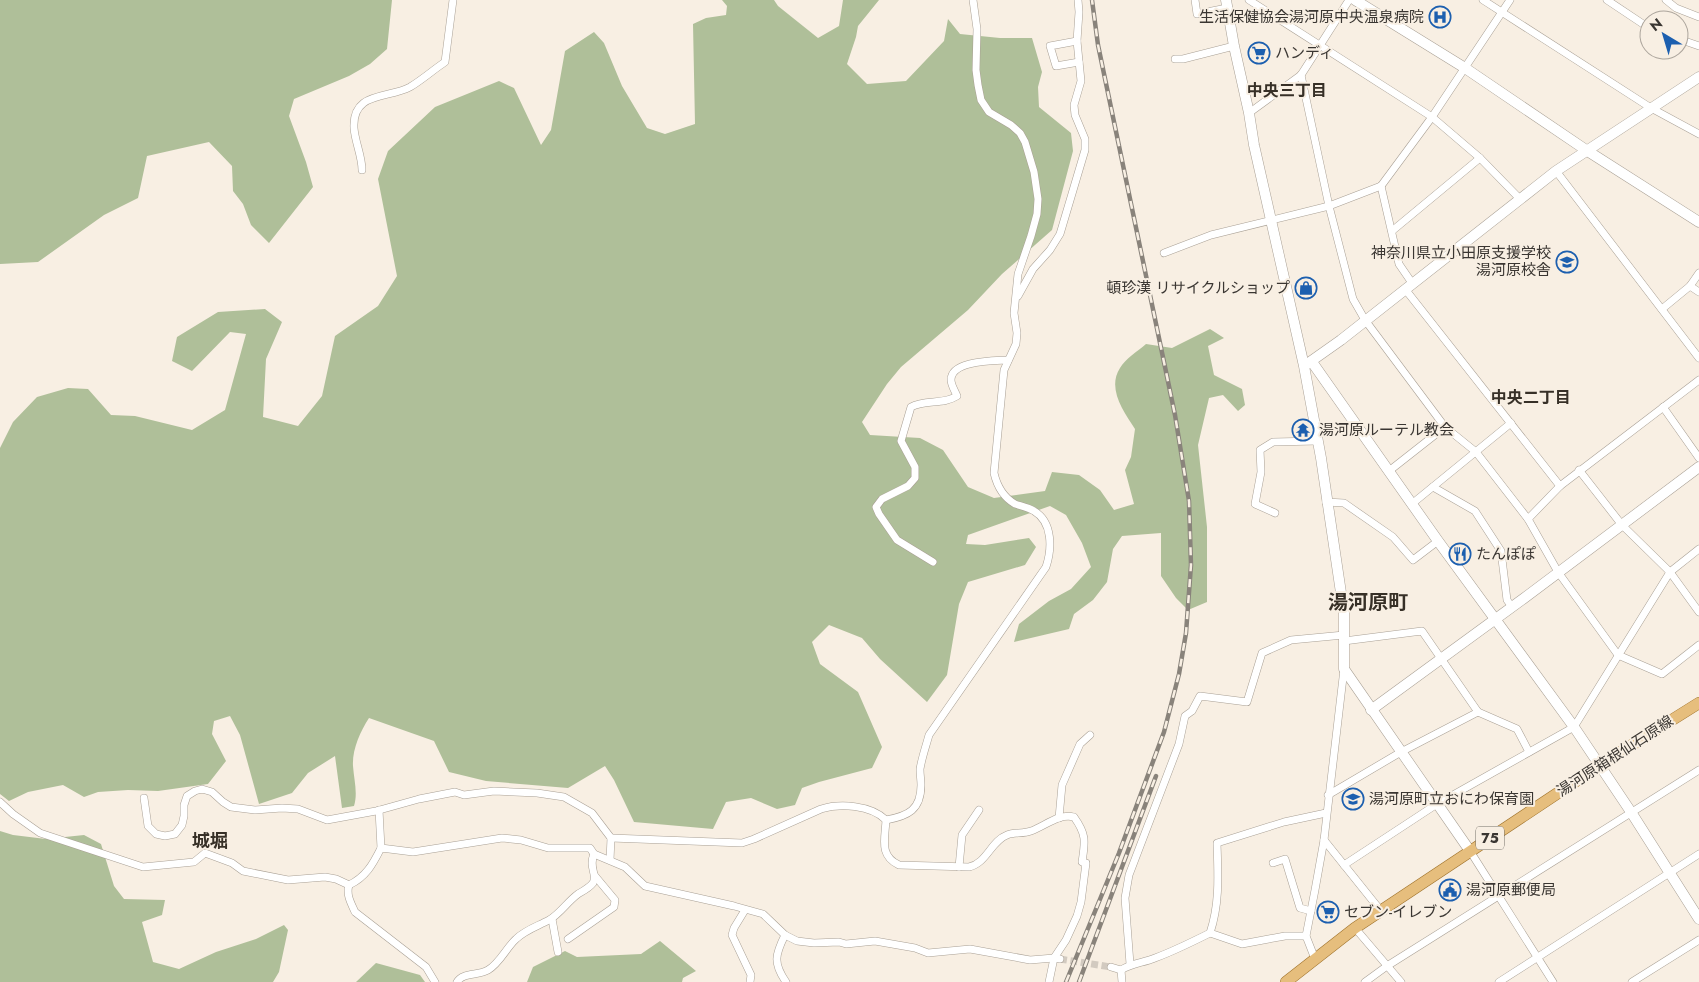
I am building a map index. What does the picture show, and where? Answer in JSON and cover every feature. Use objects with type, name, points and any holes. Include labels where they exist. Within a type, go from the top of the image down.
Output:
[{"type":"main road","name":"湯河原箱根仙石原線","points":[[1286,982],[1355,928],[1600,765],[1699,702]]},
{"type":"street","points":[[362,170],[354,128],[355,116],[360,106],[367,100],[408,88],[445,62],[453,0]]},
{"type":"street","points":[[886,820],[898,818],[909,812],[920,801],[922,757],[929,735],[1046,567],[1050,555],[1050,537],[1046,524],[1040,515],[1004,496],[994,473],[1004,370],[1016,338],[1014,313],[1018,274],[1031,236],[1038,199],[1034,172],[1025,142],[1020,133],[1011,125],[989,112],[981,100],[976,70],[978,29],[974,0]]},
{"type":"street","points":[[1016,301],[1032,269],[1050,250],[1060,234],[1085,150],[1085,139],[1075,115],[1074,106],[1081,81],[1077,41],[1080,12],[1078,0]]},
{"type":"street","points":[[1195,0],[1197,14],[1227,4],[1254,145],[1308,364],[1317,441],[1344,613],[1344,670],[1324,840],[1306,936],[1315,959]]},
{"type":"street","points":[[1248,0],[1432,117],[1480,158],[1520,200]]},
{"type":"street","points":[[1249,112],[1301,75],[1349,0]]},
{"type":"street","points":[[1355,0],[1464,68],[1586,150],[1699,222]]},
{"type":"street","points":[[1483,0],[1651,108],[1699,134]]},
{"type":"street","points":[[1164,253],[1211,235],[1329,206],[1381,186],[1432,117],[1510,0]]},
{"type":"street","points":[[1607,0],[1639,21]]},
{"type":"street","points":[[1666,0],[1683,11],[1699,17]]},
{"type":"street","points":[[1077,41],[1050,46],[1056,66],[1079,62]]},
{"type":"street","points":[[1175,59],[1182,59],[1234,46]]},
{"type":"street","points":[[1301,75],[1329,206],[1353,299],[1365,320],[1445,427],[1476,452],[1528,519],[1558,572],[1618,655],[1662,674],[1699,645]]},
{"type":"street","points":[[1308,364],[1556,171],[1699,77]]},
{"type":"street","points":[[1392,231],[1480,158]]},
{"type":"street","points":[[1556,171],[1699,358]]},
{"type":"street","points":[[1381,186],[1399,264],[1408,286],[1560,486]]},
{"type":"street","points":[[1662,309],[1690,286],[1699,273]]},
{"type":"street","points":[[1690,286],[1699,292]]},
{"type":"street","points":[[933,562],[897,540],[876,507],[882,499],[908,486],[915,478],[915,467],[901,441],[911,407],[918,403],[951,399],[957,396],[952,385],[952,375],[957,369],[978,362],[1008,360]]},
{"type":"street","points":[[1308,364],[1413,504],[1574,727],[1699,919]]},
{"type":"street","points":[[1528,519],[1560,486],[1579,470],[1699,380]]},
{"type":"street","points":[[1663,407],[1699,458]]},
{"type":"street","points":[[1413,504],[1511,423]]},
{"type":"street","points":[[1388,471],[1445,427]]},
{"type":"street","points":[[1275,513],[1255,504],[1261,472],[1260,450],[1273,442],[1317,441]]},
{"type":"street","points":[[1371,710],[1699,467]]},
{"type":"street","points":[[1579,470],[1622,525],[1670,572],[1699,612]]},
{"type":"street","points":[[1433,487],[1474,511],[1500,551],[1507,600],[1512,607]]},
{"type":"street","points":[[1326,502],[1344,502],[1393,537],[1413,560],[1438,541]]},
{"type":"street","points":[[1344,865],[1437,804],[1574,727],[1670,572],[1699,549]]},
{"type":"street","points":[[1130,964],[1125,898],[1129,875],[1179,744],[1185,716],[1192,711],[1200,696],[1247,702],[1262,653],[1291,640],[1344,638],[1422,631],[1478,712],[1517,729],[1530,752]]},
{"type":"street","points":[[1344,670],[1470,851],[1553,982]]},
{"type":"street","points":[[1328,795],[1401,752],[1478,712]]},
{"type":"street","points":[[1059,818],[1062,785],[1080,744],[1090,735]]},
{"type":"street","points":[[1365,982],[1387,966],[1699,770]]},
{"type":"street","points":[[144,798],[148,826],[156,834],[165,836],[174,834],[182,825],[187,796],[195,790],[202,789],[212,792],[231,807],[255,810],[298,809],[327,820],[379,810],[419,798],[455,792],[464,795],[494,791],[537,793],[564,797],[592,813],[611,838],[610,860]]},
{"type":"street","points":[[0,802],[13,814],[40,833],[143,866],[194,862],[206,853],[232,863],[243,871],[288,880],[325,877],[336,879],[349,885]]},
{"type":"street","points":[[611,838],[742,843],[832,806],[863,809],[881,815],[886,820],[886,852],[888,858],[899,865],[959,867],[975,866],[1007,835],[1029,832],[1068,815],[1074,817],[1084,832],[1086,840],[1079,874]]},
{"type":"street","points":[[349,885],[359,880],[371,867],[380,848],[379,810]]},
{"type":"street","points":[[959,867],[962,835],[979,810]]},
{"type":"street","points":[[1210,933],[1215,917],[1218,893],[1217,843],[1284,822],[1326,812]]},
{"type":"street","points":[[380,848],[413,852],[502,838],[521,840],[548,848],[590,848],[594,854],[625,866],[645,886],[763,914],[785,935],[797,941],[814,943],[839,942],[846,944],[875,941],[915,948],[928,953],[970,949],[1030,960],[1057,958]]},
{"type":"street","points":[[1324,840],[1381,911]]},
{"type":"street","points":[[568,939],[614,907],[615,900],[595,876],[592,869],[591,861],[594,854]]},
{"type":"street","points":[[1499,982],[1699,854]]},
{"type":"street","points":[[1273,863],[1285,859],[1300,908],[1311,911]]},
{"type":"street","points":[[1048,982],[1081,902],[1086,863],[1082,862]]},
{"type":"street","points":[[457,982],[464,976],[480,974],[490,969],[516,938],[526,931],[552,919],[576,896],[590,886],[595,876]]},
{"type":"street","points":[[349,885],[350,901],[355,912],[426,967],[435,982]]},
{"type":"street","points":[[745,910],[732,934],[751,976],[750,982]]},
{"type":"street","points":[[552,919],[558,952]]},
{"type":"street","points":[[1355,928],[1401,982]]},
{"type":"street","points":[[1122,970],[1130,964],[1160,956],[1210,933],[1242,944],[1285,936],[1306,936]]},
{"type":"street","points":[[785,935],[778,949],[776,960],[778,970],[786,982]]},
{"type":"street","points":[[1632,982],[1699,940]]},
{"type":"street","points":[[1111,967],[1122,970]]},
{"type":"street","points":[[1122,970],[1122,982]]},
{"type":"green space","points":[[0,0],[392,0],[387,49],[370,64],[349,76],[294,99],[289,116],[313,187],[269,243],[251,225],[243,204],[233,191],[232,166],[209,142],[147,156],[138,198],[104,215],[38,262],[0,264]]},
{"type":"green space","points":[[722,0],[774,0],[778,6],[818,38],[839,26],[843,0],[879,0],[858,26],[847,64],[867,84],[906,81],[944,41],[948,19],[960,34],[1000,38],[1032,38],[1042,72],[1038,87],[1039,107],[1071,133],[1073,151],[1052,230],[1002,274],[968,310],[901,367],[887,384],[862,422],[870,435],[920,438],[943,450],[968,487],[994,498],[1045,491],[1052,472],[1079,475],[1100,490],[1114,510],[1134,504],[1125,470],[1131,457],[1135,429],[1118,399],[1116,391],[1116,376],[1120,368],[1128,358],[1146,344],[1172,348],[1210,329],[1224,338],[1208,346],[1214,375],[1242,389],[1245,405],[1238,411],[1223,395],[1209,398],[1198,445],[1207,527],[1207,602],[1188,610],[1176,598],[1161,576],[1161,533],[1122,536],[1113,549],[1107,582],[1093,600],[1074,614],[1069,629],[1014,642],[1019,624],[1049,601],[1071,589],[1091,567],[1082,543],[1066,515],[1050,506],[968,535],[966,544],[985,545],[1029,538],[1036,547],[1025,565],[968,582],[959,604],[947,675],[927,702],[880,659],[862,638],[829,625],[812,642],[820,664],[858,692],[882,747],[872,768],[802,788],[795,805],[777,809],[751,798],[726,802],[713,829],[634,822],[614,780],[605,766],[568,788],[486,781],[449,772],[434,741],[369,718],[355,747],[353,766],[356,791],[354,806],[342,808],[335,756],[308,773],[292,793],[259,804],[240,735],[230,716],[214,721],[212,734],[226,761],[208,784],[158,791],[98,792],[84,797],[63,785],[28,792],[9,801],[0,794],[0,448],[13,422],[37,397],[68,388],[88,389],[111,415],[135,416],[192,430],[225,410],[246,334],[230,332],[192,371],[172,361],[177,337],[218,312],[265,309],[282,322],[266,359],[263,417],[298,426],[322,396],[335,336],[378,306],[397,276],[378,179],[388,151],[435,107],[499,81],[514,88],[541,145],[551,130],[565,51],[594,32],[604,43],[622,86],[647,128],[665,134],[695,124],[693,24],[706,18],[726,15],[727,6]]},
{"type":"green space","points":[[0,831],[13,835],[46,839],[84,835],[101,844],[114,886],[124,899],[165,900],[162,915],[142,922],[153,962],[179,969],[216,952],[256,939],[284,925],[288,930],[279,972],[273,982],[0,982]]},
{"type":"green space","points":[[660,941],[696,971],[683,978],[682,982],[527,982],[533,967],[565,951],[577,957],[641,954]]},
{"type":"green space","points":[[376,963],[420,975],[425,982],[356,982]]},
{"type":"tunnel","points":[[1060,959],[1111,967]]},
{"type":"railway","points":[[1066,982],[1119,853],[1164,732],[1179,674],[1186,633],[1191,565],[1189,501],[1175,415],[1098,45],[1092,0]]},
{"type":"railway","points":[[1079,982],[1156,776]]},
{"type":"place","name":"生活保健協会湯河原中央温泉病院","points":[[1440,17]]},
{"type":"place","name":"ハンディ","points":[[1259,53]]},
{"type":"place","name":"神奈川県立小田原支援学校 湯河原校舎","points":[[1567,262]]},
{"type":"place","name":"頓珍漢 リサイクルショップ","points":[[1306,288]]},
{"type":"place","name":"湯河原ルーテル教会","points":[[1303,430]]},
{"type":"place","name":"たんぽぽ","points":[[1460,554]]},
{"type":"place","name":"湯河原町立おにわ保育園","points":[[1353,799]]},
{"type":"place","name":"湯河原郵便局","points":[[1450,890]]},
{"type":"place","name":"セブン-イレブン","points":[[1328,912]]},
{"type":"district","name":"中央三丁目","points":[[1287,90]]},
{"type":"district","name":"中央二丁目","points":[[1531,397]]},
{"type":"district","name":"湯河原町","points":[[1368,602]]},
{"type":"district","name":"城堀","points":[[210,841]]}]
